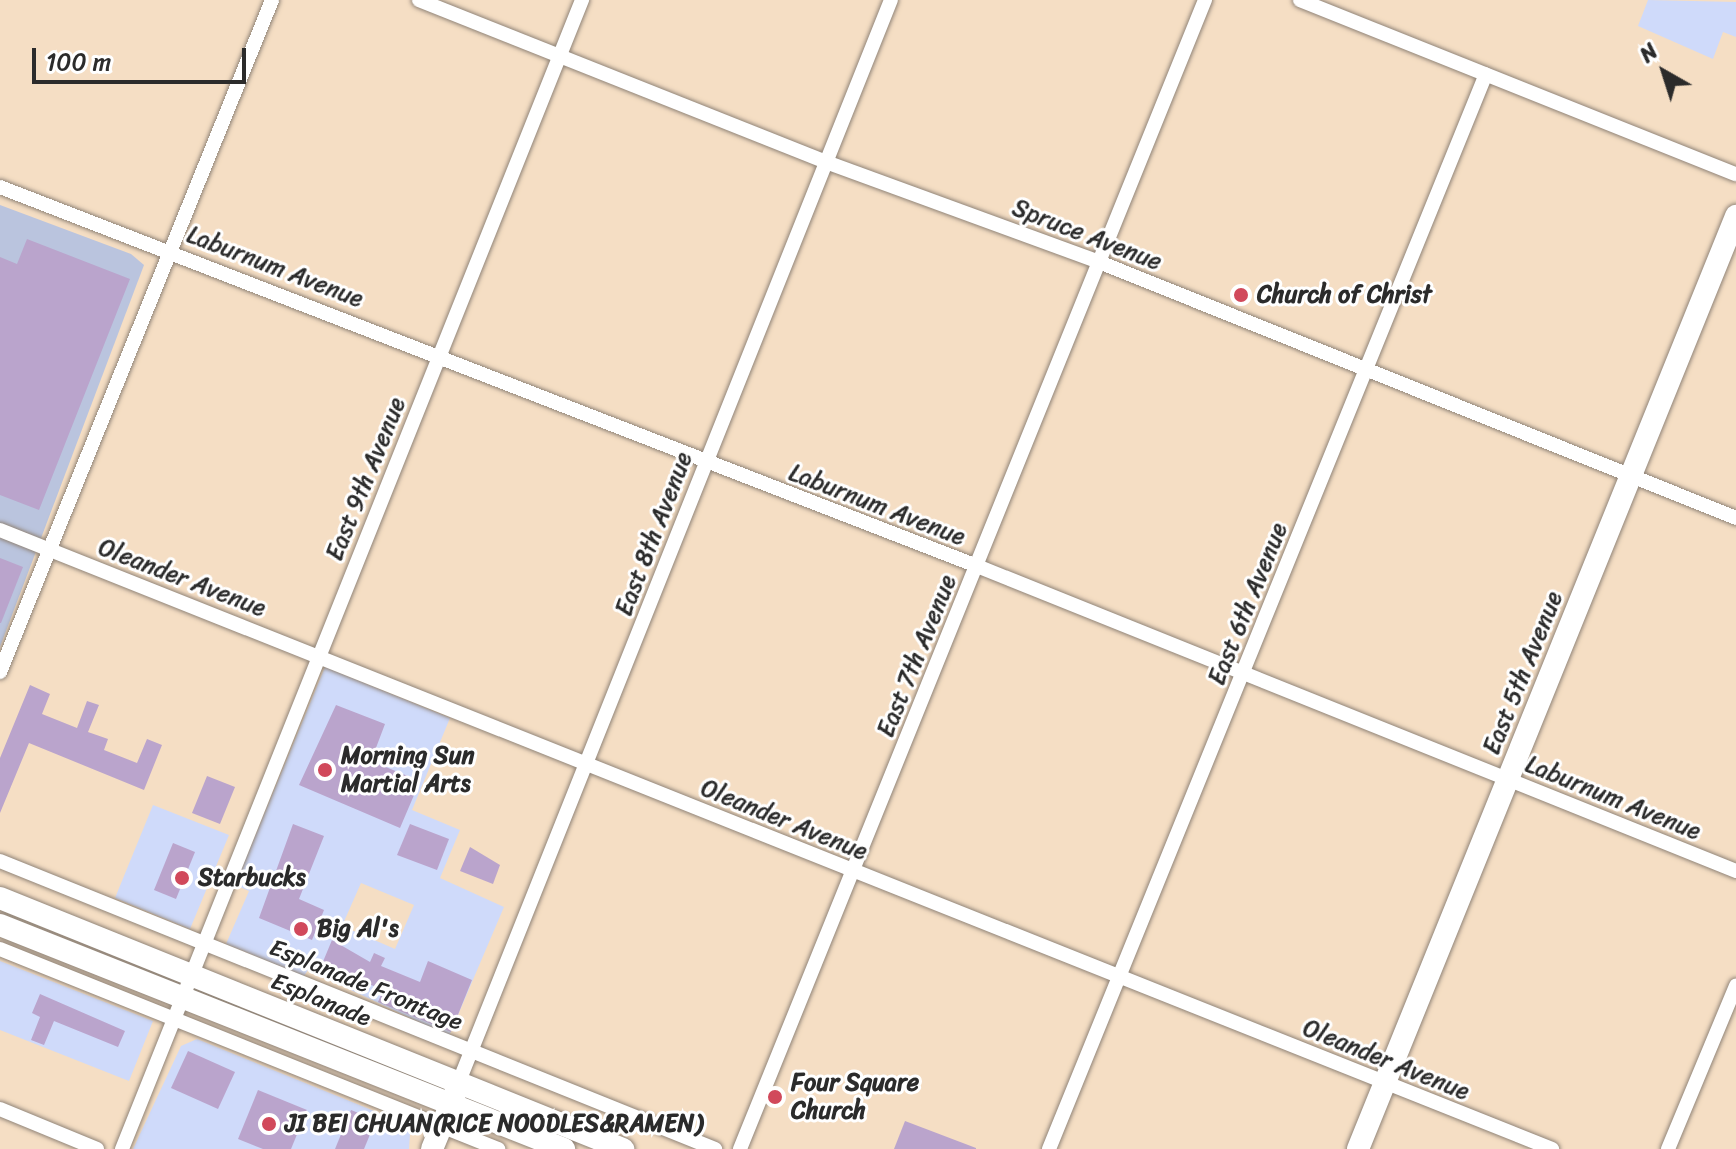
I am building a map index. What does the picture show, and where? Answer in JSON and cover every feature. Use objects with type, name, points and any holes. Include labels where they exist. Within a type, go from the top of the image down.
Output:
[{"type":"main road","name":"East 5th Avenue","points":[[1358,1149],[1736,216]]},
{"type":"main road","name":"Esplanade","points":[[0,898],[190,975],[455,1094],[564,1149]]},
{"type":"main road","name":"Esplanade","points":[[0,925],[182,997],[455,1094],[623,1149]]},
{"type":"main road","points":[[432,1149],[455,1094]]},
{"type":"street","points":[[0,672],[272,0]]},
{"type":"street","name":"Spruce Avenue","points":[[419,0],[826,162],[1099,262],[1736,518]]},
{"type":"street","name":"East 9th Avenue","points":[[122,1149],[582,0]]},
{"type":"street","name":"East 8th Avenue","points":[[455,1094],[891,0]]},
{"type":"street","name":"East 7th Avenue","points":[[740,1149],[1205,0]]},
{"type":"street","points":[[1300,0],[1736,174]]},
{"type":"street","name":"East 6th Avenue","points":[[1049,1149],[1486,74]]},
{"type":"street","name":"Laburnum Avenue","points":[[0,187],[171,249],[705,463],[977,566],[1736,871]]},
{"type":"street","name":"Oleander Avenue","points":[[0,530],[1552,1149]]},
{"type":"street","name":"Esplanade Frontage","points":[[0,861],[715,1149]]},
{"type":"street","points":[[0,949],[498,1149]]},
{"type":"street","points":[[1668,1149],[1736,986]]},
{"type":"street","points":[[0,1109],[97,1149]]},
{"type":"shaded area","points":[[1648,0],[1736,2],[1736,37],[1723,32],[1713,59],[1638,26]]},
{"type":"shaded area","points":[[0,205],[131,254],[144,265],[0,647]]},
{"type":"shaded area","points":[[325,667],[450,718],[412,810],[460,830],[440,878],[504,907],[449,1036],[308,970],[304,976],[226,944],[249,891],[235,885]],"holes":[[[361,883],[414,905],[395,949],[342,926]]]},
{"type":"shaded area","points":[[153,805],[229,835],[190,929],[115,898]]},
{"type":"shaded area","points":[[0,961],[153,1021],[129,1081],[0,1030]]},
{"type":"shaded area","points":[[197,1039],[404,1123],[410,1134],[409,1149],[133,1149],[181,1046]]},
{"type":"building","points":[[27,239],[130,279],[39,510],[0,495],[0,257],[17,264]]},
{"type":"building","points":[[0,558],[23,567],[1,623],[0,623]]},
{"type":"building","points":[[30,685],[50,694],[42,714],[77,728],[87,701],[99,705],[88,732],[108,739],[104,750],[137,763],[147,739],[162,745],[144,790],[29,743],[0,813],[0,758]]},
{"type":"building","points":[[336,705],[385,724],[371,761],[420,781],[400,828],[299,785]]},
{"type":"building","points":[[207,776],[235,787],[220,824],[192,813]]},
{"type":"building","points":[[293,824],[324,836],[299,899],[324,910],[312,940],[259,918]]},
{"type":"building","points":[[410,824],[449,839],[437,870],[397,855]]},
{"type":"building","points":[[173,843],[195,852],[176,899],[154,890]]},
{"type":"building","points":[[470,847],[500,865],[493,884],[460,871]]},
{"type":"building","points":[[332,940],[370,962],[374,953],[385,958],[381,966],[420,982],[428,961],[472,980],[451,1032],[378,1002],[383,990],[322,964]]},
{"type":"building","points":[[40,994],[125,1031],[118,1047],[54,1021],[44,1045],[31,1040],[40,1017],[32,1013]]},
{"type":"building","points":[[188,1051],[235,1072],[218,1109],[171,1088]]},
{"type":"building","points":[[258,1090],[307,1110],[291,1149],[263,1149],[238,1139]]},
{"type":"building","points":[[351,1110],[376,1120],[364,1149],[335,1149]]},
{"type":"building","points":[[905,1121],[976,1148],[976,1149],[894,1149]]},
{"type":"place","name":"Church of Christ","points":[[1241,295]]},
{"type":"place","name":"Morning Sun Martial Arts","points":[[325,770]]},
{"type":"place","name":"Starbucks","points":[[182,878]]},
{"type":"place","name":"Big Al's","points":[[301,929]]},
{"type":"place","name":"Four Square Church","points":[[775,1097]]},
{"type":"place","name":"JI BEI CHUAN(RICE NOODLES&RAMEN)","points":[[269,1124]]}]
